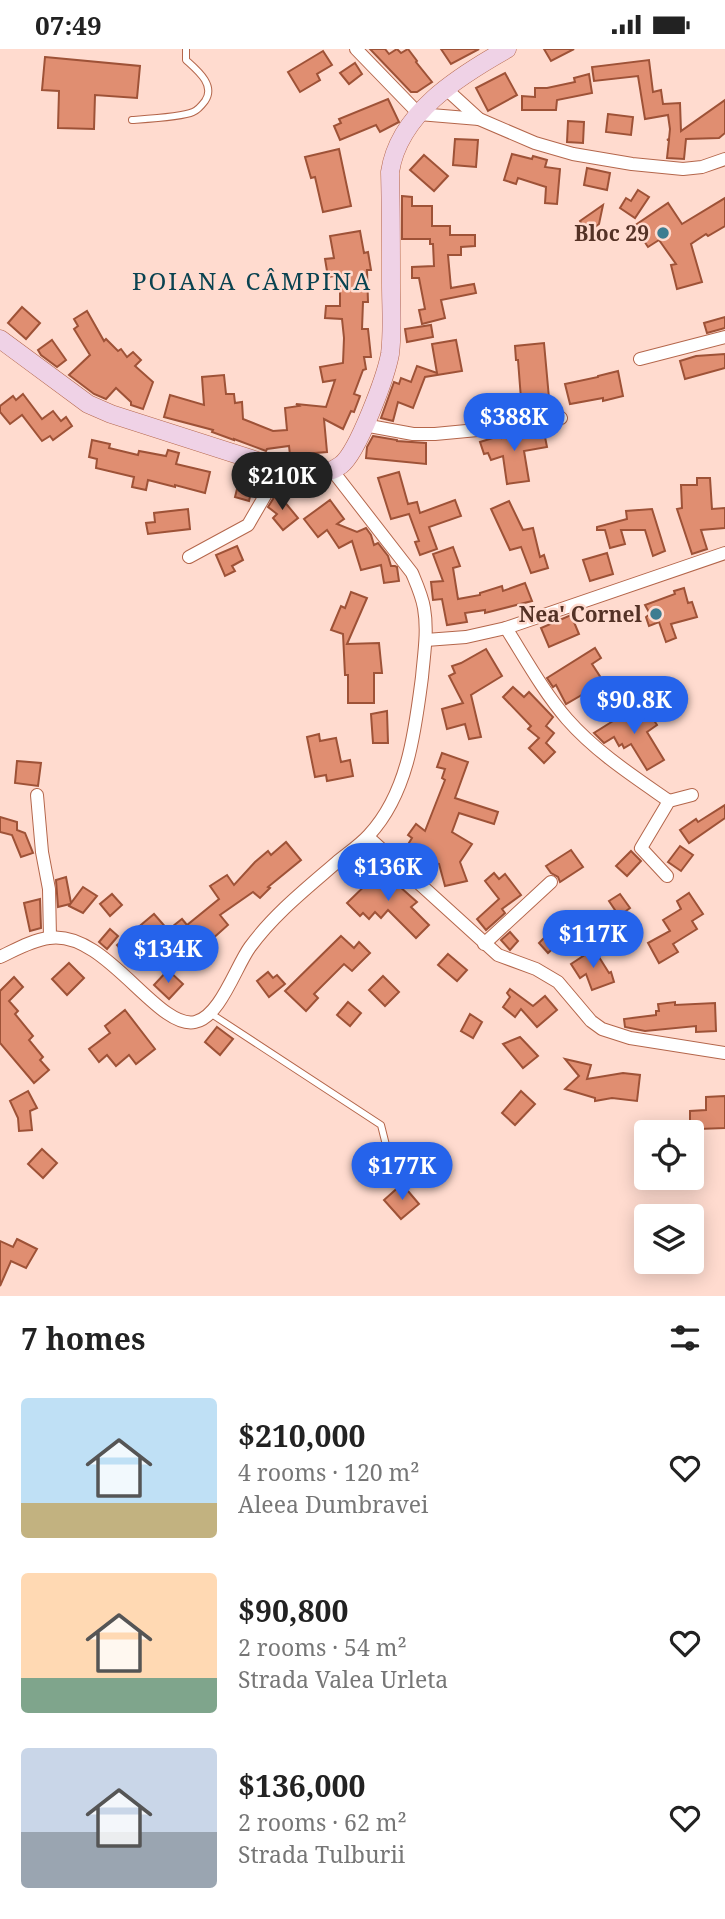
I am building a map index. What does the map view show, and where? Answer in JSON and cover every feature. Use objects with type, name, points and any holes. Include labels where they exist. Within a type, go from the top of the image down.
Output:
[{"type":"main road","points":[[0,339],[88,404],[111,414],[307,474],[317,474],[341,465],[364,425],[390,354],[390,172],[393,157],[419,114],[445,88],[507,49]]},
{"type":"street","points":[[356,49],[419,114],[479,119],[536,143],[632,164],[683,169],[725,161]]},
{"type":"street","points":[[445,88],[479,119]]},
{"type":"street","points":[[640,359],[725,337]]},
{"type":"street","points":[[364,425],[435,434],[519,426],[561,418]]},
{"type":"street","points":[[189,557],[247,525],[281,468]]},
{"type":"street","points":[[0,957],[50,937],[69,939],[98,954],[172,1017],[186,1023],[198,1022],[210,1013],[221,999],[249,947],[268,925],[368,837],[384,818],[393,801],[412,741],[426,640],[424,608],[412,573],[332,470]]},
{"type":"street","points":[[426,640],[466,637],[506,628],[725,554]]},
{"type":"street","points":[[506,628],[540,684],[566,718],[606,756],[668,801]]},
{"type":"street","points":[[37,795],[42,852],[49,889],[50,937]]},
{"type":"street","points":[[667,876],[641,848],[668,801],[692,795]]},
{"type":"street","points":[[368,837],[484,944],[498,955],[536,969],[558,982],[591,1021],[602,1029],[630,1038],[725,1053]]},
{"type":"street","points":[[484,944],[551,882]]},
{"type":"lane","points":[[132,120],[192,112],[201,106],[208,95],[208,86],[199,71],[186,60],[186,49]]},
{"type":"lane","points":[[210,1013],[381,1125],[391,1165]]},
{"type":"building","points":[[370,49],[385,49],[389,54],[397,49],[401,53],[408,49],[432,82],[417,92],[411,92]]},
{"type":"building","points":[[441,49],[479,49],[451,64]]},
{"type":"building","points":[[544,49],[574,49],[551,61]]},
{"type":"building","points":[[323,51],[332,65],[317,74],[320,80],[300,92],[288,72]]},
{"type":"building","points":[[45,57],[140,66],[137,98],[95,95],[94,129],[58,128],[59,91],[42,90]]},
{"type":"building","points":[[649,60],[653,92],[661,90],[663,104],[680,103],[681,131],[725,100],[725,133],[719,138],[686,139],[684,159],[667,158],[670,129],[668,115],[645,119],[638,76],[594,81],[592,67]]},
{"type":"building","points":[[355,63],[362,74],[349,84],[340,73]]},
{"type":"building","points":[[505,73],[517,95],[488,111],[476,88]]},
{"type":"building","points":[[589,74],[592,93],[557,100],[556,110],[522,110],[522,96],[535,97],[535,88],[575,82],[574,78]]},
{"type":"building","points":[[388,99],[399,122],[380,132],[376,125],[340,140],[334,126],[341,123],[339,119]]},
{"type":"building","points":[[608,114],[633,117],[631,135],[606,132]]},
{"type":"building","points":[[568,121],[584,122],[583,143],[567,142]]},
{"type":"building","points":[[455,139],[478,140],[476,167],[453,165]]},
{"type":"building","points":[[339,149],[351,206],[323,212],[315,177],[311,178],[305,157]]},
{"type":"building","points":[[512,154],[547,160],[545,167],[560,169],[557,204],[545,203],[546,187],[518,178],[516,184],[504,180]]},
{"type":"building","points":[[424,155],[448,176],[434,191],[410,170]]},
{"type":"building","points":[[587,168],[610,173],[607,190],[584,185]]},
{"type":"building","points":[[638,190],[649,197],[635,218],[620,208],[626,198],[631,201]]},
{"type":"building","points":[[402,196],[412,197],[412,206],[432,206],[432,226],[450,226],[450,235],[475,235],[475,246],[461,247],[461,255],[448,255],[451,288],[474,284],[476,293],[441,300],[445,318],[422,324],[419,310],[425,309],[419,278],[412,278],[412,267],[434,266],[433,244],[430,244],[430,239],[402,239]]},
{"type":"building","points":[[725,198],[725,226],[691,244],[702,282],[677,289],[671,265],[676,264],[659,240],[648,247],[634,226],[668,203],[682,224]]},
{"type":"building","points":[[603,205],[599,224],[587,233],[580,221]]},
{"type":"building","points":[[360,231],[364,253],[368,252],[371,270],[367,270],[368,302],[363,302],[362,329],[368,329],[371,357],[364,357],[366,369],[363,370],[354,394],[360,396],[343,429],[324,419],[327,452],[290,455],[289,446],[266,451],[212,432],[213,430],[164,417],[170,395],[204,405],[202,377],[224,375],[226,394],[234,394],[235,403],[242,402],[243,419],[273,431],[287,430],[285,408],[299,406],[296,404],[326,407],[335,380],[323,382],[320,367],[343,363],[344,338],[342,319],[325,318],[326,306],[340,306],[340,275],[328,277],[325,259],[334,258],[330,236]]},
{"type":"building","points":[[22,307],[40,323],[26,339],[8,323]]},
{"type":"building","points":[[87,311],[104,341],[106,339],[118,351],[121,349],[127,357],[133,352],[141,360],[135,366],[153,382],[143,409],[131,405],[116,388],[106,399],[94,394],[69,375],[90,355],[74,329],[78,326],[74,319]]},
{"type":"building","points":[[725,317],[725,328],[707,333],[704,323]]},
{"type":"building","points":[[431,325],[433,337],[407,342],[405,329]]},
{"type":"building","points":[[52,340],[66,360],[57,367],[38,350]]},
{"type":"building","points":[[456,340],[462,371],[425,377],[413,408],[398,402],[393,421],[381,418],[394,382],[399,384],[401,378],[411,382],[417,366],[437,373],[432,344]]},
{"type":"building","points":[[544,343],[550,409],[522,412],[515,346]]},
{"type":"building","points":[[725,354],[725,368],[685,379],[680,361],[696,356]]},
{"type":"building","points":[[618,371],[623,396],[570,404],[565,384]]},
{"type":"building","points":[[23,394],[42,419],[53,411],[61,421],[66,417],[72,426],[53,440],[50,436],[42,441],[22,415],[10,424],[0,412],[0,406],[13,396],[16,400]]},
{"type":"building","points":[[544,432],[547,447],[524,451],[529,481],[507,484],[503,456],[491,460],[488,453],[484,454],[480,442],[502,436]]},
{"type":"building","points":[[373,436],[426,443],[426,464],[366,458],[367,447]]},
{"type":"building","points":[[92,440],[110,444],[109,448],[138,455],[139,451],[166,456],[168,450],[179,453],[176,464],[210,472],[205,493],[148,480],[146,490],[132,487],[134,477],[96,468],[97,459],[89,457]]},
{"type":"building","points":[[399,472],[408,504],[417,502],[420,513],[455,500],[461,516],[429,527],[437,549],[420,555],[415,542],[419,541],[409,514],[391,519],[378,478]]},
{"type":"building","points":[[697,478],[710,478],[712,509],[725,508],[725,528],[701,530],[707,549],[692,554],[677,509],[682,508],[681,485],[697,485]]},
{"type":"building","points":[[239,481],[253,484],[249,501],[235,497]]},
{"type":"building","points":[[278,491],[298,518],[283,530],[273,518],[277,514],[268,507]]},
{"type":"building","points":[[330,500],[344,519],[337,524],[357,532],[366,528],[374,545],[378,543],[388,556],[391,566],[397,567],[399,581],[384,583],[381,565],[361,570],[352,541],[339,548],[327,530],[318,537],[304,519]]},
{"type":"building","points":[[509,501],[523,530],[533,528],[540,557],[544,555],[548,568],[531,573],[521,547],[510,550],[491,509]]},
{"type":"building","points":[[188,509],[190,529],[148,534],[146,523],[155,522],[154,513]]},
{"type":"building","points":[[652,509],[665,551],[653,556],[645,530],[621,530],[625,544],[610,548],[605,530],[597,530],[597,527],[627,519],[626,511]]},
{"type":"building","points":[[237,546],[243,560],[232,566],[235,571],[225,576],[216,555]]},
{"type":"building","points":[[453,547],[460,566],[453,568],[458,599],[480,595],[502,586],[503,591],[525,583],[532,601],[485,613],[485,610],[465,613],[467,622],[447,625],[442,599],[433,600],[431,582],[443,581],[433,554]]},
{"type":"building","points":[[607,553],[613,574],[590,581],[583,560]]},
{"type":"building","points":[[684,588],[688,603],[692,602],[697,617],[671,624],[676,638],[666,642],[659,622],[649,626],[646,617],[650,614],[645,605]]},
{"type":"building","points":[[351,592],[367,598],[347,644],[379,643],[382,673],[374,673],[374,703],[348,703],[343,634],[331,630],[341,606],[345,608]]},
{"type":"building","points":[[571,615],[579,634],[549,647],[541,628]]},
{"type":"building","points":[[595,648],[601,658],[592,664],[603,681],[566,704],[556,685],[553,687],[547,678]]},
{"type":"building","points":[[486,649],[502,676],[471,695],[481,737],[469,739],[465,724],[447,729],[442,709],[463,703],[449,676],[455,673],[452,666]]},
{"type":"building","points":[[513,687],[524,697],[529,692],[553,717],[546,726],[554,733],[546,743],[555,752],[544,763],[529,748],[539,738],[528,729],[531,726],[503,697]]},
{"type":"building","points":[[644,705],[657,725],[647,732],[664,760],[647,770],[631,744],[624,748],[622,744],[619,746],[614,737],[604,743],[594,733]]},
{"type":"building","points":[[387,711],[388,743],[373,743],[371,714]]},
{"type":"building","points":[[319,734],[320,741],[336,738],[341,762],[350,760],[353,776],[327,781],[326,775],[315,777],[307,737]]},
{"type":"building","points":[[442,753],[468,762],[455,798],[498,812],[494,824],[459,813],[452,832],[472,844],[460,862],[467,881],[445,886],[439,864],[431,863],[407,846],[412,838],[408,835],[416,824],[425,831],[445,780],[442,778],[445,769],[437,767]]},
{"type":"building","points":[[17,761],[41,763],[38,786],[15,783]]},
{"type":"building","points":[[725,805],[725,818],[689,843],[680,830]]},
{"type":"building","points":[[0,817],[17,822],[17,830],[25,833],[33,853],[21,857],[12,835],[0,832]]},
{"type":"building","points":[[286,842],[301,860],[268,887],[270,888],[260,898],[253,892],[220,915],[228,925],[210,941],[215,948],[203,958],[188,940],[159,963],[145,944],[128,958],[117,945],[154,914],[168,930],[182,919],[187,925],[219,899],[210,886],[227,875],[234,885],[268,851],[271,855]]},
{"type":"building","points":[[680,846],[693,855],[681,871],[668,862]]},
{"type":"building","points":[[571,850],[583,867],[560,882],[546,866]]},
{"type":"building","points":[[631,851],[641,861],[627,876],[616,866]]},
{"type":"building","points":[[381,870],[417,902],[411,907],[429,925],[416,938],[388,910],[381,918],[375,912],[369,919],[363,913],[360,916],[347,903]]},
{"type":"building","points":[[494,873],[499,879],[505,874],[521,895],[502,909],[505,913],[486,930],[477,919],[499,899],[485,881]]},
{"type":"building","points":[[66,877],[71,903],[83,887],[97,896],[83,913],[69,906],[70,904],[58,907],[56,880]]},
{"type":"building","points":[[689,893],[703,914],[692,921],[697,929],[673,944],[678,952],[659,963],[648,943],[670,931],[663,920],[681,909],[677,901]]},
{"type":"building","points":[[112,894],[122,905],[110,916],[100,904]]},
{"type":"building","points":[[620,894],[630,908],[619,916],[609,901]]},
{"type":"building","points":[[40,899],[41,928],[30,931],[24,903]]},
{"type":"building","points":[[110,929],[118,936],[107,949],[99,942]]},
{"type":"building","points":[[510,932],[518,941],[510,950],[501,940]]},
{"type":"building","points":[[550,932],[560,942],[548,953],[539,943]]},
{"type":"building","points":[[341,936],[354,948],[359,942],[370,953],[352,971],[344,964],[314,994],[318,998],[306,1011],[285,991]]},
{"type":"building","points":[[594,949],[609,973],[611,972],[614,982],[592,990],[586,974],[580,978],[571,964]]},
{"type":"building","points":[[448,954],[467,970],[457,981],[438,965]]},
{"type":"building","points":[[69,963],[84,978],[67,995],[52,979]]},
{"type":"building","points":[[168,970],[183,984],[169,999],[154,985]]},
{"type":"building","points":[[268,972],[273,978],[277,975],[285,984],[269,997],[257,981]]},
{"type":"building","points":[[383,976],[399,992],[385,1006],[369,990]]},
{"type":"building","points":[[14,977],[23,987],[9,1001],[18,1011],[15,1014],[33,1036],[29,1040],[43,1057],[40,1060],[49,1070],[34,1083],[0,1043],[0,991]]},
{"type":"building","points":[[510,989],[533,1006],[545,996],[557,1010],[537,1027],[521,1009],[515,1017],[503,1007],[510,997],[507,993]]},
{"type":"building","points":[[348,1002],[361,1013],[350,1026],[337,1015]]},
{"type":"building","points":[[675,1002],[675,1005],[715,1003],[716,1031],[696,1032],[696,1026],[645,1031],[625,1027],[624,1019],[656,1015],[656,1011],[659,1011],[658,1004]]},
{"type":"building","points":[[125,1010],[155,1049],[136,1064],[129,1055],[116,1066],[107,1055],[99,1062],[89,1049],[110,1033],[105,1026]]},
{"type":"building","points":[[470,1014],[482,1022],[473,1038],[461,1031]]},
{"type":"building","points":[[217,1027],[233,1039],[220,1055],[205,1042]]},
{"type":"building","points":[[520,1037],[538,1056],[523,1068],[503,1044]]},
{"type":"building","points":[[565,1059],[591,1065],[587,1079],[623,1073],[640,1075],[637,1101],[612,1098],[595,1101],[595,1098],[565,1089],[579,1076]]},
{"type":"building","points":[[28,1091],[37,1108],[30,1111],[32,1130],[19,1131],[18,1118],[10,1101]]},
{"type":"building","points":[[521,1091],[535,1104],[515,1125],[502,1113]]},
{"type":"building","points":[[725,1096],[725,1128],[704,1129],[704,1120],[690,1120],[690,1111],[706,1110],[706,1097]]},
{"type":"building","points":[[42,1149],[57,1163],[43,1178],[28,1164]]},
{"type":"building","points":[[402,1184],[419,1204],[401,1219],[384,1200]]},
{"type":"building","points":[[17,1239],[37,1249],[26,1268],[11,1261],[0,1286],[0,1241],[13,1247]]},
{"type":"place","name":"Bloc 29","points":[[663,233]]},
{"type":"place","name":"Nea' Cornel","points":[[656,614]]},
{"type":"district","name":"POIANA CÂMPINA","points":[[252,280]]}]
